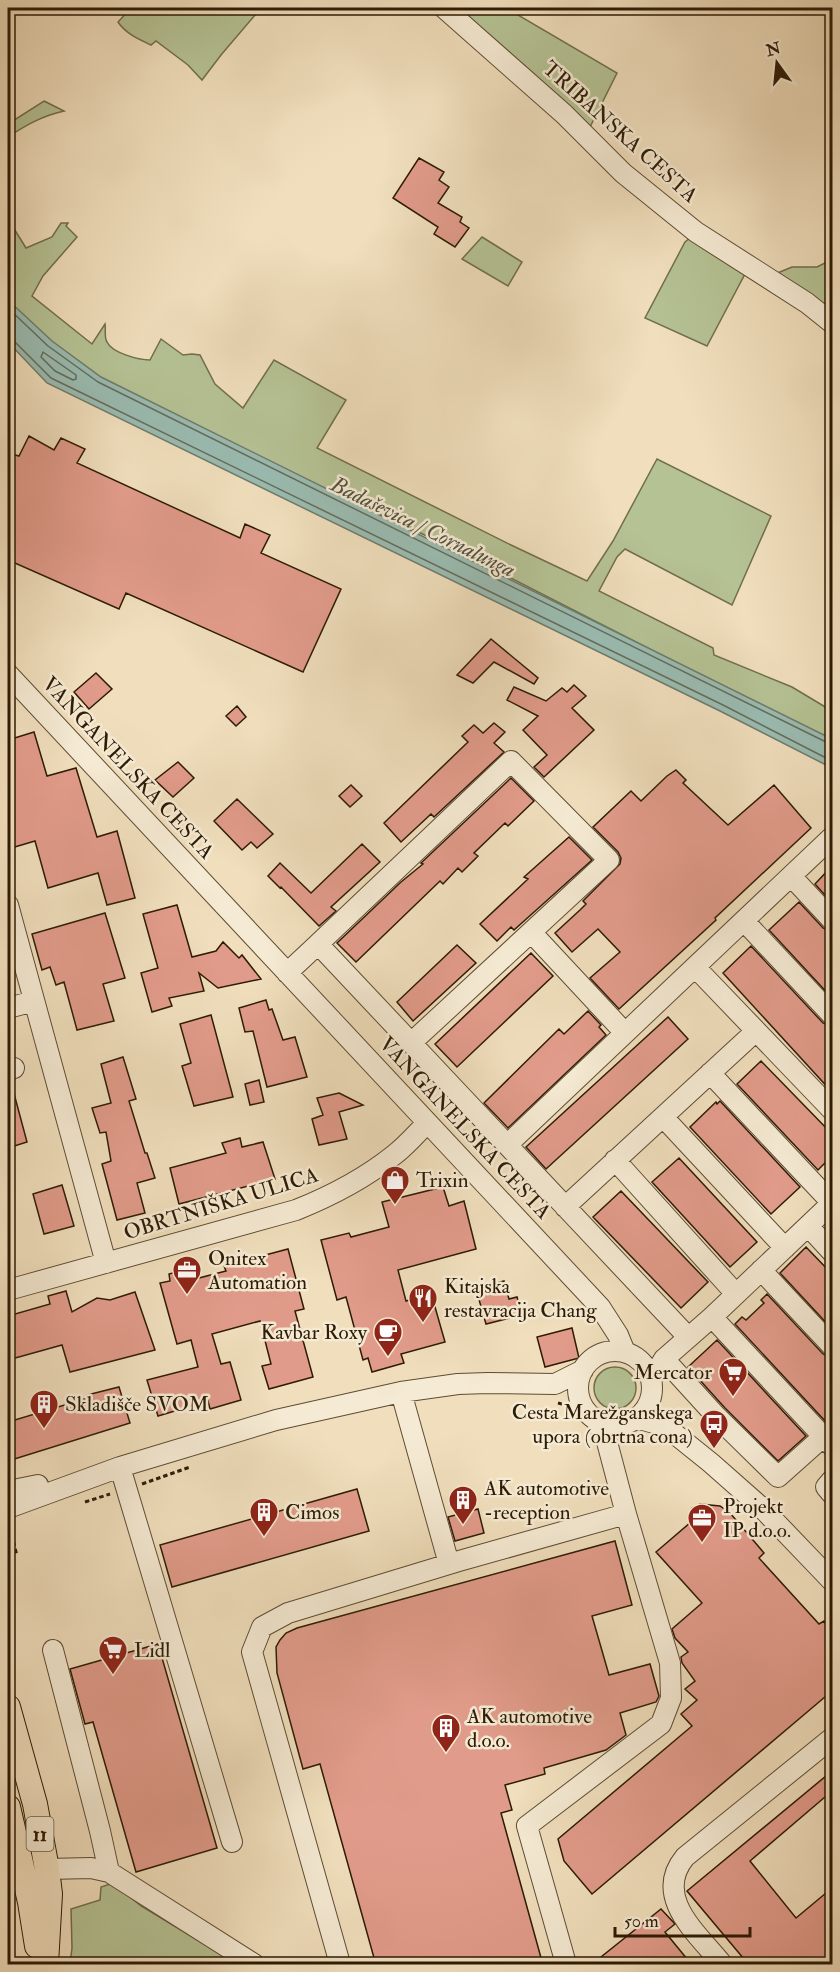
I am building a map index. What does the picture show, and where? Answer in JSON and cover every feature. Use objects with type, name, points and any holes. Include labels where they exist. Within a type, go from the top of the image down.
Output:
[{"type":"main road","name":"11","points":[[8,1707],[35,1804],[50,1894],[46,1965]]},
{"type":"main road","name":"11","points":[[8,1807],[30,1902],[40,1965]]},
{"type":"street","name":"TRIBANSKA CESTA","points":[[444,8],[564,114],[623,173],[696,232],[807,303],[832,323]]},
{"type":"street","name":"VANGANELSKA CESTA","points":[[8,674],[606,1316],[632,1356]]},
{"type":"street","name":"VANGANELSKA CESTA","points":[[287,973],[511,761],[609,860],[411,1043]]},
{"type":"street","name":"VANGANELSKA CESTA","points":[[507,1145],[832,837]]},
{"type":"street","points":[[791,876],[832,920]]},
{"type":"street","points":[[8,905],[106,1263]]},
{"type":"street","points":[[744,921],[832,1015]]},
{"type":"street","points":[[531,932],[625,1033]]},
{"type":"street","name":"VANGANELSKA CESTA","points":[[318,944],[688,1337]]},
{"type":"street","points":[[694,967],[832,1110]]},
{"type":"street","points":[[8,1008],[34,1001]]},
{"type":"street","name":"VANGANELSKA CESTA","points":[[565,1207],[756,1031]]},
{"type":"street","points":[[606,1442],[628,1421],[646,1409],[651,1389],[664,1359],[712,1317],[832,1203],[710,1073]]},
{"type":"street","points":[[663,1117],[785,1248]]},
{"type":"street","name":"OBRTNIŠKA ULICA","points":[[8,1290],[297,1210],[334,1194],[394,1155],[427,1123]]},
{"type":"street","points":[[615,1160],[736,1294]]},
{"type":"street","points":[[808,1226],[832,1252]]},
{"type":"street","points":[[761,1270],[832,1346]]},
{"type":"street","points":[[602,1354],[606,1316]]},
{"type":"street","points":[[553,1393],[583,1370],[591,1360],[602,1354],[613,1351],[632,1356],[664,1359],[716,1416],[778,1477],[828,1441],[712,1317]]},
{"type":"street","points":[[632,1356],[647,1369],[651,1389],[665,1426],[762,1508],[832,1581]]},
{"type":"street","points":[[566,1965],[527,1826],[661,1724],[671,1698],[670,1663],[606,1442],[588,1420],[580,1398],[579,1384],[583,1370]]},
{"type":"street","points":[[8,1491],[120,1467],[276,1420],[401,1392],[458,1384],[553,1393],[580,1398]]},
{"type":"street","points":[[401,1392],[449,1564]]},
{"type":"street","points":[[588,1420],[628,1421],[665,1426]]},
{"type":"street","points":[[9,1517],[120,1467]]},
{"type":"street","points":[[120,1467],[232,1842]]},
{"type":"street","points":[[832,1480],[826,1487],[832,1494]]},
{"type":"street","points":[[340,1965],[252,1652],[262,1627],[288,1612],[626,1514]]},
{"type":"street","points":[[53,1650],[109,1872]]},
{"type":"street","points":[[722,1965],[676,1905],[673,1893],[678,1866],[685,1857],[832,1738]]},
{"type":"street","points":[[46,1869],[91,1868],[109,1872],[254,1965]]},
{"type":"path","points":[[553,1393],[588,1420]]},
{"type":"path","points":[[155,1479],[196,1465]]},
{"type":"path","points":[[9,1517],[17,1556]]},
{"type":"green space","points":[[131,8],[261,8],[202,80],[188,65],[156,41],[151,45],[133,36],[121,26],[118,22]]},
{"type":"green space","points":[[455,8],[506,8],[617,73],[589,129]]},
{"type":"green space","points":[[44,101],[64,111],[34,121],[8,137],[8,124]]},
{"type":"green space","points":[[8,219],[26,248],[52,237],[61,223],[68,223],[66,226],[77,237],[43,276],[32,296],[92,344],[105,324],[107,342],[114,349],[126,355],[150,360],[161,339],[183,355],[200,355],[215,384],[243,408],[274,360],[346,400],[317,448],[587,581],[613,541],[657,459],[771,516],[732,605],[625,549],[617,557],[599,591],[713,648],[714,655],[792,687],[832,711],[832,742],[440,542],[115,387],[53,347],[8,302]]},
{"type":"green space","points":[[482,237],[522,262],[508,286],[462,259]]},
{"type":"green space","points":[[690,238],[746,272],[707,346],[645,318],[685,242]]},
{"type":"green space","points":[[832,247],[832,313],[775,274],[792,267],[817,267],[827,262]]},
{"type":"green space","points":[[615,1367],[623,1368],[630,1373],[635,1380],[635,1396],[630,1403],[623,1408],[615,1409],[607,1408],[600,1403],[595,1396],[594,1388],[595,1380],[600,1373],[607,1368]]},
{"type":"green space","points":[[113,1883],[141,1906],[237,1964],[70,1964],[71,1909],[100,1900],[101,1887]]},
{"type":"water","points":[[8,300],[52,341],[101,377],[832,739],[832,768],[720,711],[47,383],[8,342]]},
{"type":"building","points":[[419,158],[444,172],[439,180],[449,187],[438,203],[462,217],[460,222],[469,228],[455,247],[434,234],[438,227],[393,198]]},
{"type":"building","points":[[29,436],[54,450],[61,438],[85,449],[77,463],[240,538],[245,524],[270,535],[261,553],[341,589],[303,672],[126,593],[119,609],[8,560],[8,453],[19,456]]},
{"type":"building","points":[[491,639],[538,678],[534,684],[494,662],[473,683],[457,675]]},
{"type":"building","points":[[96,673],[112,689],[89,709],[74,692]]},
{"type":"building","points":[[574,685],[586,696],[572,708],[594,730],[544,777],[534,767],[547,755],[523,730],[538,716],[507,700],[514,687],[546,701],[562,688],[567,692]]},
{"type":"building","points":[[237,706],[246,717],[236,726],[226,716]]},
{"type":"building","points":[[494,723],[505,732],[494,743],[504,752],[434,817],[431,814],[401,842],[384,823],[468,742],[462,736],[474,725],[483,733]]},
{"type":"building","points":[[34,732],[47,776],[76,768],[97,837],[117,831],[135,898],[107,905],[98,873],[48,888],[35,841],[8,849],[8,740]]},
{"type":"building","points":[[178,762],[194,778],[173,797],[155,780]]},
{"type":"building","points":[[676,770],[686,780],[683,783],[728,825],[774,785],[811,828],[619,1009],[590,978],[620,952],[598,929],[572,952],[555,933],[586,904],[583,901],[620,864],[621,858],[618,852],[593,827],[631,791],[641,801]]},
{"type":"building","points":[[511,778],[534,801],[508,826],[505,823],[474,853],[478,856],[462,872],[458,868],[443,884],[440,881],[356,962],[337,943],[423,864],[421,863]]},
{"type":"building","points":[[351,785],[362,796],[350,807],[339,796]]},
{"type":"building","points":[[237,799],[273,834],[257,848],[251,842],[242,850],[214,821]]},
{"type":"building","points":[[569,837],[592,860],[514,930],[511,927],[497,941],[480,924],[528,879],[524,877]]},
{"type":"building","points":[[362,844],[380,862],[331,907],[336,911],[319,926],[268,876],[280,863],[311,893]]},
{"type":"building","points":[[832,866],[832,903],[815,884]]},
{"type":"building","points":[[799,902],[823,928],[832,932],[832,998],[769,930]]},
{"type":"building","points":[[177,905],[192,957],[216,951],[223,942],[239,958],[242,955],[261,979],[218,988],[199,973],[204,991],[169,998],[172,1006],[152,1012],[141,973],[158,968],[143,914]]},
{"type":"building","points":[[105,913],[125,978],[103,984],[114,1021],[77,1030],[64,982],[56,985],[50,967],[42,970],[32,934]]},
{"type":"building","points":[[457,945],[476,963],[413,1021],[397,1002]]},
{"type":"building","points":[[751,946],[823,1023],[832,1027],[832,1092],[723,973]]},
{"type":"building","points":[[531,953],[553,976],[457,1067],[435,1044]]},
{"type":"building","points":[[266,1000],[269,1010],[272,1009],[283,1040],[295,1037],[307,1077],[267,1087],[253,1031],[245,1032],[239,1008]]},
{"type":"building","points":[[588,1011],[601,1025],[599,1027],[606,1035],[508,1128],[484,1103],[559,1029],[564,1034]]},
{"type":"building","points":[[211,1015],[233,1097],[194,1106],[182,1066],[191,1063],[180,1024]]},
{"type":"building","points":[[668,1017],[688,1039],[546,1169],[526,1147]]},
{"type":"building","points":[[123,1057],[136,1099],[129,1101],[155,1178],[137,1183],[145,1213],[117,1220],[102,1164],[111,1161],[106,1132],[100,1133],[92,1108],[111,1103],[101,1064]]},
{"type":"building","points":[[761,1061],[832,1134],[832,1156],[818,1170],[737,1084]]},
{"type":"building","points":[[259,1080],[264,1102],[250,1105],[245,1084]]},
{"type":"building","points":[[8,1086],[12,1086],[27,1142],[8,1148]]},
{"type":"building","points":[[339,1093],[363,1105],[339,1112],[347,1139],[319,1145],[312,1119],[323,1115],[317,1098]]},
{"type":"building","points":[[720,1101],[800,1187],[771,1214],[690,1127],[716,1102],[717,1104]]},
{"type":"building","points":[[240,1138],[242,1147],[263,1142],[275,1179],[179,1204],[170,1168],[226,1153],[222,1143]]},
{"type":"building","points":[[679,1158],[757,1242],[730,1267],[652,1182]]},
{"type":"building","points":[[62,1185],[74,1226],[44,1234],[33,1194]]},
{"type":"building","points":[[443,1187],[449,1206],[464,1201],[476,1249],[398,1270],[406,1301],[417,1298],[419,1304],[433,1300],[445,1342],[401,1354],[404,1363],[372,1372],[368,1358],[363,1360],[346,1297],[337,1300],[321,1240],[349,1233],[351,1237],[389,1227],[382,1202]]},
{"type":"building","points":[[621,1191],[708,1282],[681,1308],[593,1217]]},
{"type":"building","points":[[806,1247],[832,1274],[832,1329],[780,1273]]},
{"type":"building","points":[[288,1249],[304,1309],[295,1311],[313,1377],[269,1389],[262,1366],[271,1364],[260,1321],[212,1334],[221,1364],[230,1362],[241,1400],[210,1409],[208,1401],[158,1416],[147,1380],[198,1367],[191,1340],[177,1344],[160,1283],[170,1281],[169,1274],[184,1270],[185,1276],[193,1274],[195,1279],[226,1271],[224,1266]]},
{"type":"building","points":[[504,1281],[509,1299],[517,1297],[522,1315],[486,1324],[476,1289]]},
{"type":"building","points":[[66,1291],[72,1312],[97,1298],[110,1300],[135,1292],[155,1350],[70,1372],[62,1345],[8,1360],[8,1316],[50,1304],[48,1296]]},
{"type":"building","points":[[767,1294],[823,1354],[832,1358],[832,1415],[826,1422],[735,1324],[742,1317],[746,1320],[764,1303],[761,1300]]},
{"type":"building","points":[[572,1328],[579,1358],[545,1367],[537,1337]]},
{"type":"building","points":[[717,1340],[806,1436],[778,1461],[688,1367]]},
{"type":"building","points":[[119,1387],[130,1423],[8,1461],[8,1422],[88,1398],[87,1395]]},
{"type":"building","name":"Cimos","points":[[357,1489],[369,1531],[172,1587],[160,1545]]},
{"type":"building","points":[[700,1504],[720,1506],[730,1513],[764,1553],[759,1558],[819,1624],[824,1621],[832,1634],[832,1691],[592,1894],[564,1861],[558,1839],[692,1726],[681,1714],[697,1700],[685,1689],[695,1681],[682,1663],[681,1657],[688,1652],[675,1638],[672,1629],[702,1603],[656,1552],[691,1522],[689,1514],[692,1508]]},
{"type":"building","name":"AK automotive -reception","points":[[478,1509],[484,1533],[455,1541],[448,1517]]},
{"type":"building","name":"AK automotive d.o.o.","points":[[615,1541],[632,1605],[592,1616],[609,1675],[650,1664],[659,1696],[656,1702],[620,1713],[626,1735],[606,1750],[544,1768],[545,1774],[505,1785],[512,1810],[501,1813],[543,1965],[376,1965],[320,1764],[303,1769],[277,1673],[276,1647],[286,1633],[297,1628]]},
{"type":"building","points":[[158,1644],[217,1848],[136,1872],[93,1722],[85,1724],[70,1669]]},
{"type":"building","points":[[832,1771],[832,1791],[750,1861],[796,1918],[832,1888],[832,1965],[749,1965],[687,1891]]},
{"type":"building","points":[[661,1909],[675,1924],[665,1932],[692,1965],[591,1965]]},
{"type":"place","name":"Trixin","points":[[395,1206]]},
{"type":"place","name":"Onitex Automation","points":[[187,1296]]},
{"type":"place","name":"Kitajska restavracija Chang","points":[[423,1324]]},
{"type":"place","name":"Kavbar Roxy","points":[[388,1358]]},
{"type":"place","name":"Mercator","points":[[733,1398]]},
{"type":"place","name":"Skladišče SVOM","points":[[44,1430]]},
{"type":"place","name":"Cesta Marežganskega upora (obrtna cona)","points":[[714,1450]]},
{"type":"place","name":"AK automotive -reception","points":[[463,1526]]},
{"type":"place","name":"Cimos","points":[[264,1538]]},
{"type":"place","name":"Projekt IP d.o.o.","points":[[702,1544]]},
{"type":"place","name":"Lidl","points":[[113,1676]]},
{"type":"place","name":"AK automotive d.o.o.","points":[[446,1754]]},
{"type":"water label","name":"Badaševica / Cornalunga","points":[[423,527]]}]
